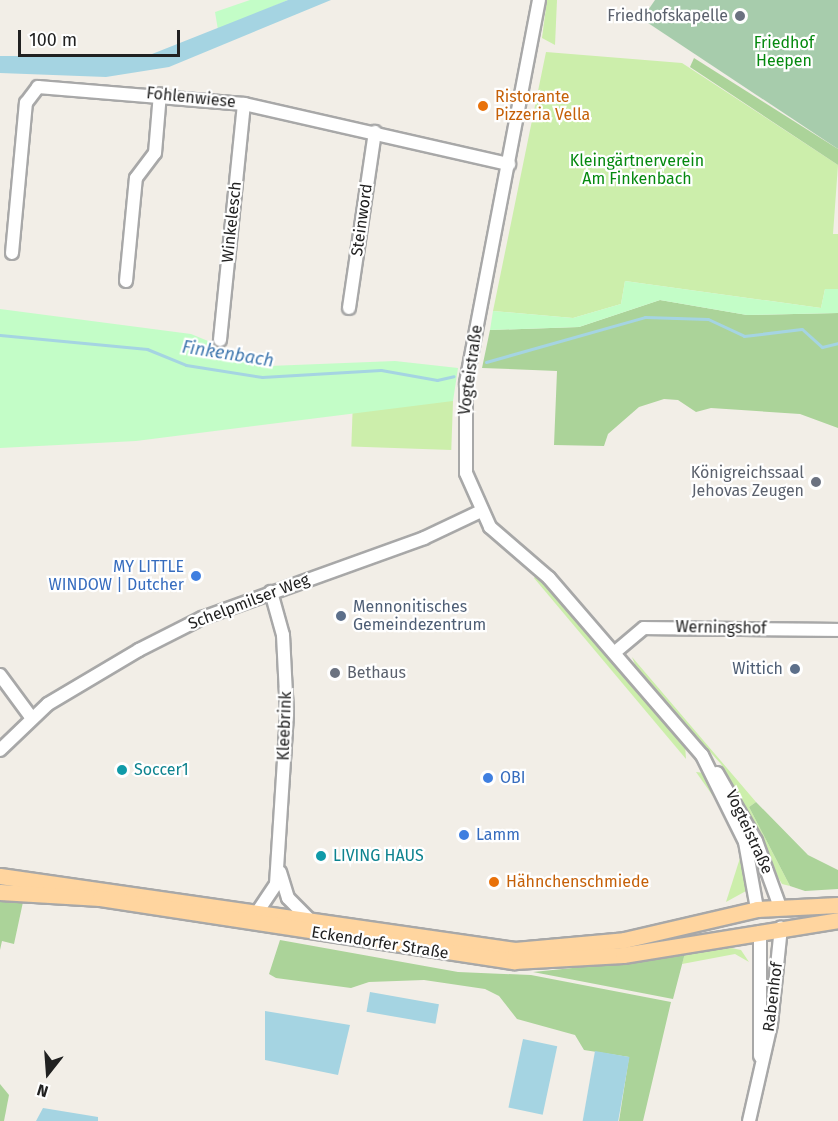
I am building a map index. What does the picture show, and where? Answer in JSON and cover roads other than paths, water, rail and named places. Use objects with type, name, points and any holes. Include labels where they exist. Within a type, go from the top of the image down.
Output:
[{"type":"main road","name":"Eckendorfer Straße","points":[[0,876],[258,911],[515,950],[624,940],[758,909],[838,905]]},
{"type":"main road","name":"Eckendorfer Straße","points":[[0,892],[100,898],[513,961],[623,955],[838,920]]},
{"type":"main road","points":[[780,907],[781,928]]},
{"type":"main road","points":[[758,909],[760,932]]},
{"type":"street","name":"Vogteistraße","points":[[539,0],[464,403],[465,462],[479,512],[549,578],[707,763],[739,805],[780,907]]},
{"type":"street","name":"Fohlenwiese","points":[[12,254],[29,93],[38,87],[160,94],[244,104],[509,164]]},
{"type":"street","points":[[126,281],[136,178],[155,153],[160,94]]},
{"type":"street","name":"Winkelesch","points":[[220,340],[244,104]]},
{"type":"street","name":"Steinword","points":[[350,308],[375,132]]},
{"type":"street","name":"Schelpmilser Weg","points":[[0,750],[31,717],[139,650],[271,592],[424,538],[479,512]]},
{"type":"street","name":"Kleebrink","points":[[258,911],[273,894],[279,862],[287,693],[283,635],[271,592]]},
{"type":"street","name":"Werningshof","points":[[614,653],[644,628],[838,630]]},
{"type":"street","points":[[0,675],[31,717]]},
{"type":"street","name":"Schelpmilser Weg","points":[[0,756],[18,730]]},
{"type":"street","name":"Vogteistraße","points":[[707,763],[745,842],[758,909]]},
{"type":"street","name":"Kleebrink","points":[[279,862],[288,898],[310,920]]},
{"type":"street","name":"Rabenhof","points":[[749,1121],[773,1014],[781,928]]},
{"type":"street","name":"Rabenhof","points":[[760,932],[760,1064]]},
{"type":"water","points":[[288,0],[331,0],[169,67],[106,77],[0,73],[0,56],[147,56]]},
{"type":"water","points":[[370,992],[439,1004],[435,1024],[367,1012]]},
{"type":"water","points":[[265,1011],[350,1025],[338,1075],[265,1060]]},
{"type":"water","points":[[523,1039],[557,1046],[543,1115],[508,1107]]},
{"type":"water","points":[[595,1051],[629,1057],[618,1121],[583,1121]]},
{"type":"water","points":[[43,1108],[98,1117],[98,1121],[36,1121]]},
{"type":"waterway","name":"Finkenbach","points":[[486,362],[645,317],[708,319],[744,336],[802,329],[822,347],[838,343]]},
{"type":"waterway","name":"Finkenbach","points":[[0,335],[147,349],[186,365],[262,377],[381,370],[437,380],[454,376]]},
{"type":"place","name":"Friedhofskapelle","points":[[740,16]]},
{"type":"place","name":"Ristorante Pizzeria Vella","points":[[483,106]]},
{"type":"place","name":"Königreichssaal Jehovas Zeugen","points":[[816,482]]},
{"type":"place","name":"MY LITTLE WINDOW | Dutcher","points":[[196,576]]},
{"type":"place","name":"Mennonitisches Gemeindezentrum","points":[[341,616]]},
{"type":"place","name":"Wittich","points":[[795,669]]},
{"type":"place","name":"Bethaus","points":[[335,673]]},
{"type":"place","name":"Soccer1","points":[[122,770]]},
{"type":"place","name":"OBI","points":[[488,778]]},
{"type":"place","name":"Lamm","points":[[464,835]]},
{"type":"place","name":"LIVING HAUS","points":[[321,856]]},
{"type":"place","name":"Hähnchenschmiede","points":[[494,882]]},
{"type":"park label","name":"Friedhof Heepen","points":[[784,52]]},
{"type":"park label","name":"Kleingärtnerverein Am Finkenbach","points":[[637,170]]}]
